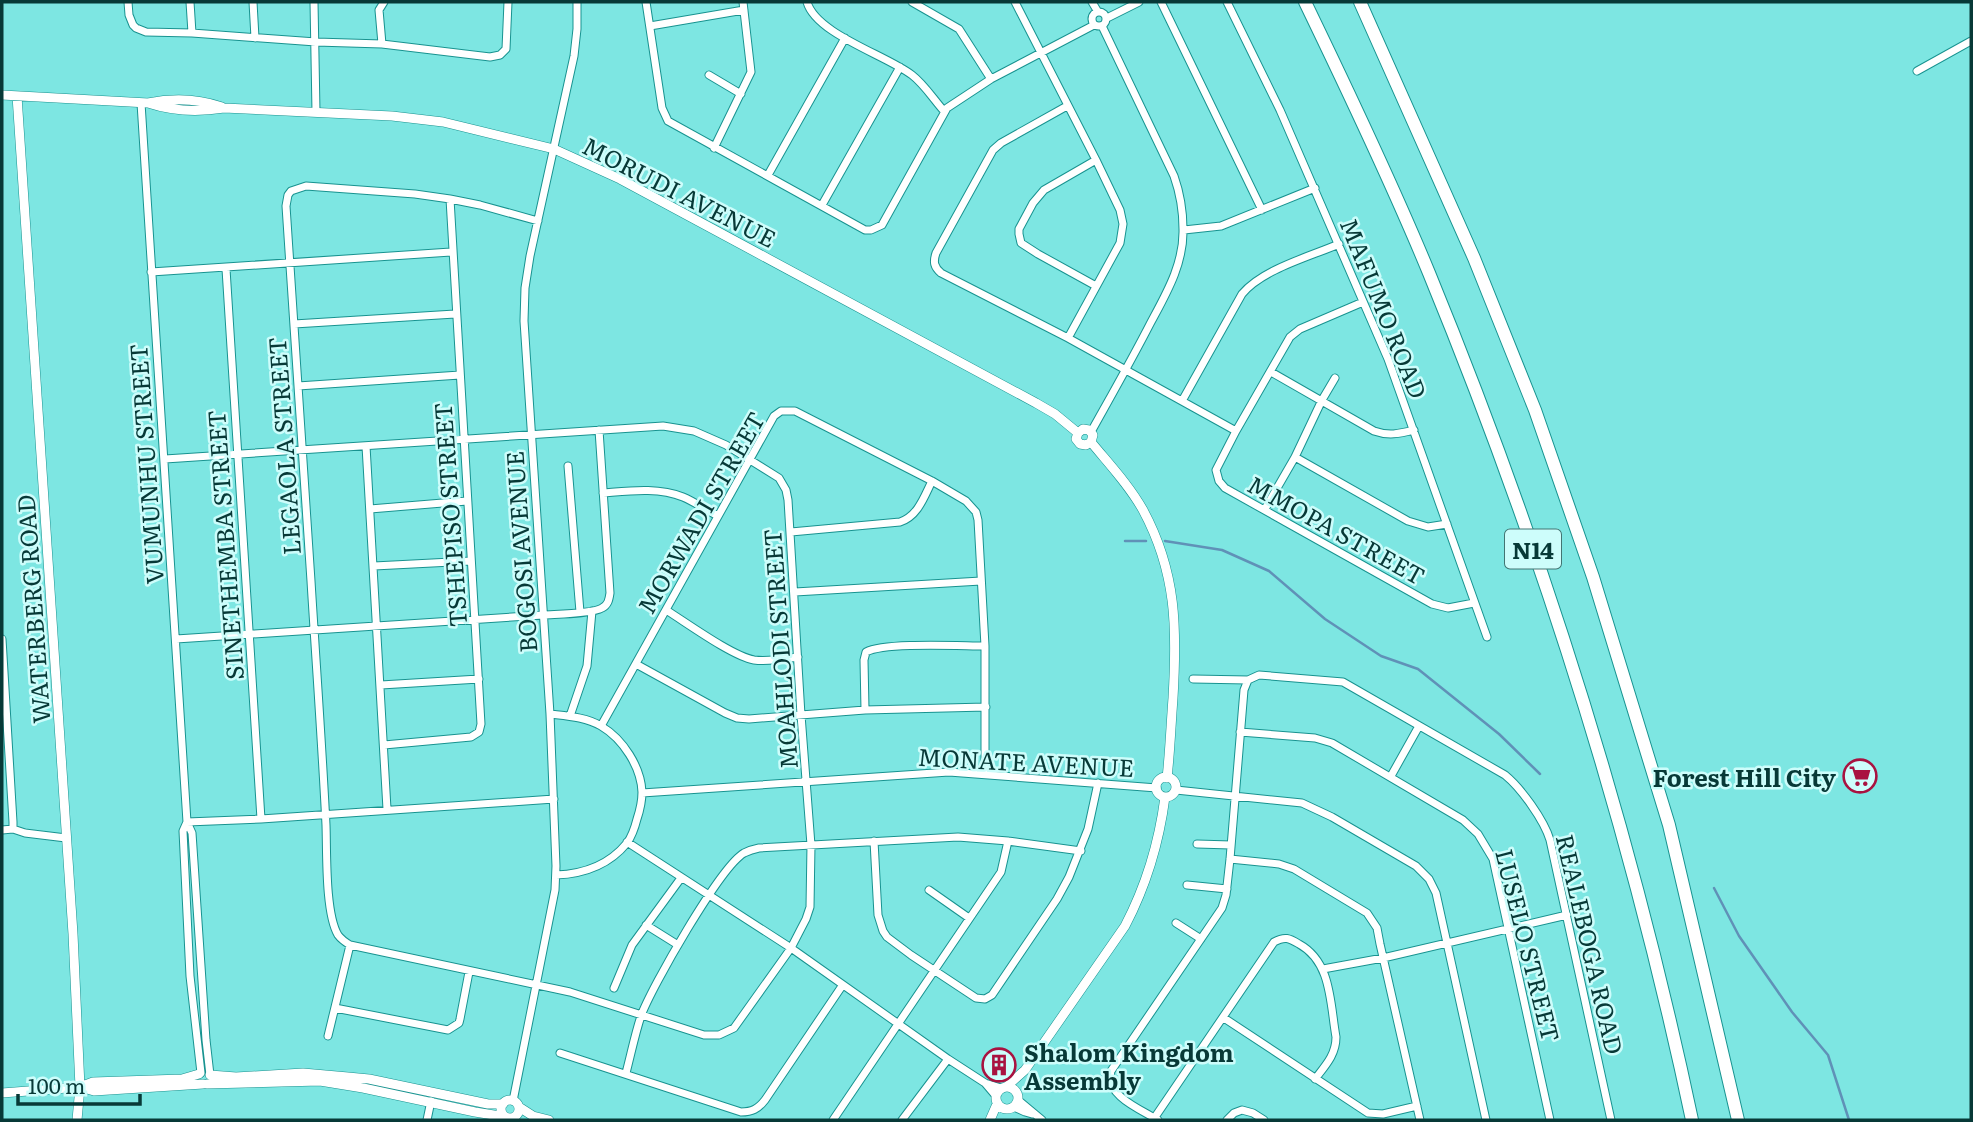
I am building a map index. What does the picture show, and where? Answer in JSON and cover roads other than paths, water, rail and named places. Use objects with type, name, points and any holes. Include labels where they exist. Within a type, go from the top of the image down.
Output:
[{"type":"highway","name":"N14","points":[[1306,2],[1429,272],[1479,399],[1532,548],[1598,752],[1639,895],[1692,1120]]},
{"type":"highway","name":"N14","points":[[1360,2],[1474,258],[1535,410],[1594,577],[1669,825],[1738,1120]]},
{"type":"highway","points":[[1720,1038],[1746,1120]]},
{"type":"street","points":[[128,2],[129,15],[136,29],[146,32],[382,44],[490,57],[503,53],[507,44],[508,2]]},
{"type":"street","points":[[190,2],[192,33]]},
{"type":"street","points":[[253,2],[255,37]]},
{"type":"street","points":[[314,2],[316,112]]},
{"type":"street","points":[[382,44],[379,10],[384,2]]},
{"type":"street","name":"BOGOSI AVENUE","points":[[512,1104],[556,875],[550,713],[524,304],[527,272],[576,42],[577,2]]},
{"type":"street","points":[[646,2],[665,118],[714,148],[865,230],[882,225],[944,111],[991,79],[1098,25],[1105,24],[1107,18],[1139,2]]},
{"type":"street","points":[[807,2],[815,17],[845,38],[914,76],[944,111]]},
{"type":"street","points":[[912,2],[959,29],[991,79]]},
{"type":"street","points":[[1015,2],[1096,160],[1120,210],[1123,224],[1120,243],[1068,338]]},
{"type":"street","points":[[1092,2],[1098,12],[1107,18]]},
{"type":"street","points":[[1161,2],[1262,211]]},
{"type":"street","name":"MAFUMO ROAD","points":[[1227,2],[1315,188],[1396,380],[1487,638]]},
{"type":"street","points":[[650,26],[744,6],[752,68],[714,148]]},
{"type":"street","points":[[1091,437],[1172,281],[1180,258],[1184,230],[1174,176],[1093,17],[1098,12]]},
{"type":"street","points":[[768,175],[845,38]]},
{"type":"street","points":[[1917,71],[1971,41]]},
{"type":"street","points":[[821,205],[900,67]]},
{"type":"street","points":[[709,75],[741,94]]},
{"type":"street","name":"MORUDI AVENUE","points":[[2,95],[145,103],[163,100],[187,101],[211,103],[223,108],[392,116],[443,122],[554,149],[620,178],[1036,403],[1065,421],[1077,433],[1076,439],[1080,444],[1086,445],[1091,437],[1142,509],[1163,556],[1170,585],[1176,644],[1167,778]]},
{"type":"street","name":"WATERBERG ROAD","points":[[17,96],[66,838],[80,1087],[77,1120]]},
{"type":"street","name":"VUMUNHU STREET","points":[[145,103],[151,272],[187,822],[192,833],[205,1027],[204,1078]]},
{"type":"street","points":[[1067,106],[996,147],[936,253],[934,264],[941,273],[1068,338],[1236,431]]},
{"type":"street","points":[[1096,160],[1044,190],[1033,203],[1019,229],[1021,243],[1096,286]]},
{"type":"street","name":"LEGAOLA STREET","points":[[350,945],[344,942],[337,932],[329,894],[286,200],[291,191],[306,186],[415,194],[480,205],[538,221]]},
{"type":"street","points":[[1184,230],[1218,227],[1315,188]]},
{"type":"street","name":"TSHEPISO STREET","points":[[384,746],[475,735],[481,724],[450,199]]},
{"type":"street","points":[[1182,401],[1248,287],[1269,274],[1339,244]]},
{"type":"street","points":[[151,272],[452,252]]},
{"type":"street","name":"SINETHEMBA STREET","points":[[226,269],[261,818]]},
{"type":"street","name":"MMOPA STREET","points":[[1363,302],[1300,329],[1287,340],[1236,431],[1216,470],[1217,476],[1224,488],[1432,604],[1448,608],[1474,603]]},
{"type":"street","points":[[294,324],[456,314]]},
{"type":"street","points":[[1271,372],[1382,434],[1396,435],[1413,430]]},
{"type":"street","points":[[298,386],[460,375]]},
{"type":"street","points":[[1265,509],[1335,378]]},
{"type":"street","name":"MORWADI STREET","points":[[601,726],[774,416],[781,411],[795,411],[932,481],[966,501],[975,512],[978,520],[985,646],[985,774]]},
{"type":"street","name":"MOAHLODI STREET","points":[[165,458],[651,426],[677,428],[709,437],[772,473],[783,484],[788,500],[791,532],[811,845],[810,907],[791,948],[740,1021],[727,1032],[704,1035],[595,999],[350,945]]},
{"type":"street","points":[[176,639],[543,615],[592,611],[604,607],[609,599],[599,430]]},
{"type":"street","points":[[366,446],[387,810]]},
{"type":"street","points":[[1295,457],[1408,521],[1428,527],[1447,524]]},
{"type":"street","points":[[568,466],[580,612]]},
{"type":"street","points":[[791,532],[907,520],[917,509],[932,481]]},
{"type":"street","points":[[603,493],[668,493],[680,496],[718,516]]},
{"type":"street","points":[[370,509],[467,501]]},
{"type":"street","points":[[374,566],[471,561]]},
{"type":"street","points":[[794,592],[981,581]]},
{"type":"street","points":[[666,610],[739,655],[754,660],[798,657]]},
{"type":"street","points":[[570,716],[587,666],[592,611]]},
{"type":"street","points":[[2,639],[13,829]]},
{"type":"street","points":[[865,710],[866,652],[888,647],[985,646]]},
{"type":"street","points":[[636,664],[731,716],[749,719],[865,710],[986,707]]},
{"type":"street","name":"REALEBOGA ROAD","points":[[1193,679],[1248,680],[1259,675],[1343,682],[1504,775],[1513,783],[1549,835],[1611,1120]]},
{"type":"street","points":[[381,685],[478,680]]},
{"type":"street","points":[[1248,680],[1244,690],[1227,890],[1222,908],[1111,1071],[1110,1083],[1115,1092],[1155,1120],[1274,942],[1289,938],[1307,948],[1324,969],[1336,1043],[1332,1056],[1315,1079]]},
{"type":"street","points":[[550,713],[582,718],[601,726],[618,739],[636,768],[642,793],[640,809],[628,842],[611,858],[590,870],[579,874],[556,875]]},
{"type":"street","points":[[1391,776],[1419,726]]},
{"type":"street","name":"LUSELO STREET","points":[[1240,732],[1332,743],[1463,820],[1478,834],[1493,859],[1550,1120]]},
{"type":"street","name":"MONATE AVENUE","points":[[642,793],[927,773],[985,774],[1157,788]]},
{"type":"street","points":[[1167,778],[1174,781],[1176,789],[1172,796],[1165,797],[1157,788],[1159,781],[1167,778]]},
{"type":"street","points":[[874,841],[878,915],[887,937],[976,998],[985,999],[992,995],[1069,877],[1091,821],[1098,783]]},
{"type":"street","points":[[1176,789],[1290,800],[1314,807],[1416,866],[1429,879],[1436,893],[1486,1120]]},
{"type":"street","points":[[991,1120],[1125,926],[1152,864],[1165,797]]},
{"type":"street","points":[[187,822],[554,799]]},
{"type":"street","points":[[2,830],[13,829],[66,838]]},
{"type":"street","points":[[626,1073],[641,1015],[678,945],[709,896],[744,853],[759,848],[947,837],[1009,841],[1080,851]]},
{"type":"street","points":[[832,1120],[1000,872],[1009,841]]},
{"type":"street","points":[[628,842],[791,948],[1025,1112],[1042,1120]]},
{"type":"street","points":[[1197,844],[1231,845]]},
{"type":"street","points":[[1230,859],[1286,866],[1362,909],[1372,919],[1377,929],[1420,1120]]},
{"type":"street","points":[[614,988],[632,945],[681,878]]},
{"type":"street","points":[[1187,885],[1227,890]]},
{"type":"street","points":[[929,890],[969,918]]},
{"type":"street","points":[[1324,969],[1567,915]]},
{"type":"street","points":[[1176,923],[1201,939]]},
{"type":"street","points":[[646,925],[678,945]]},
{"type":"street","points":[[328,1036],[350,945]]},
{"type":"street","points":[[335,1008],[448,1030],[459,1023],[468,972]]},
{"type":"street","points":[[560,1053],[741,1112],[752,1111],[760,1107],[842,986]]},
{"type":"street","points":[[1224,1018],[1368,1113],[1383,1114],[1417,1106]]},
{"type":"street","points":[[902,1120],[948,1059]]},
{"type":"street","points":[[2,1093],[204,1078],[324,1075],[369,1079],[513,1118]]},
{"type":"street","points":[[432,1098],[512,1104],[533,1116],[549,1120]]},
{"type":"street","points":[[427,1120],[432,1098]]},
{"type":"street","points":[[512,1104],[502,1112],[513,1118]]},
{"type":"street","points":[[512,1104],[517,1115],[513,1118]]},
{"type":"street","points":[[1227,1120],[1242,1110],[1254,1113],[1264,1120]]},
{"type":"waterway","points":[[1125,541],[1146,541]]},
{"type":"waterway","points":[[1165,541],[1222,550],[1269,571],[1325,619],[1381,656],[1418,669],[1499,734],[1540,774]]},
{"type":"waterway","points":[[1714,888],[1739,936],[1792,1012],[1828,1055],[1849,1120]]},
{"type":"place","name":"Forest Hill City","points":[[1860,776]]},
{"type":"place","name":"Shalom Kingdom Assembly","points":[[999,1065]]}]
